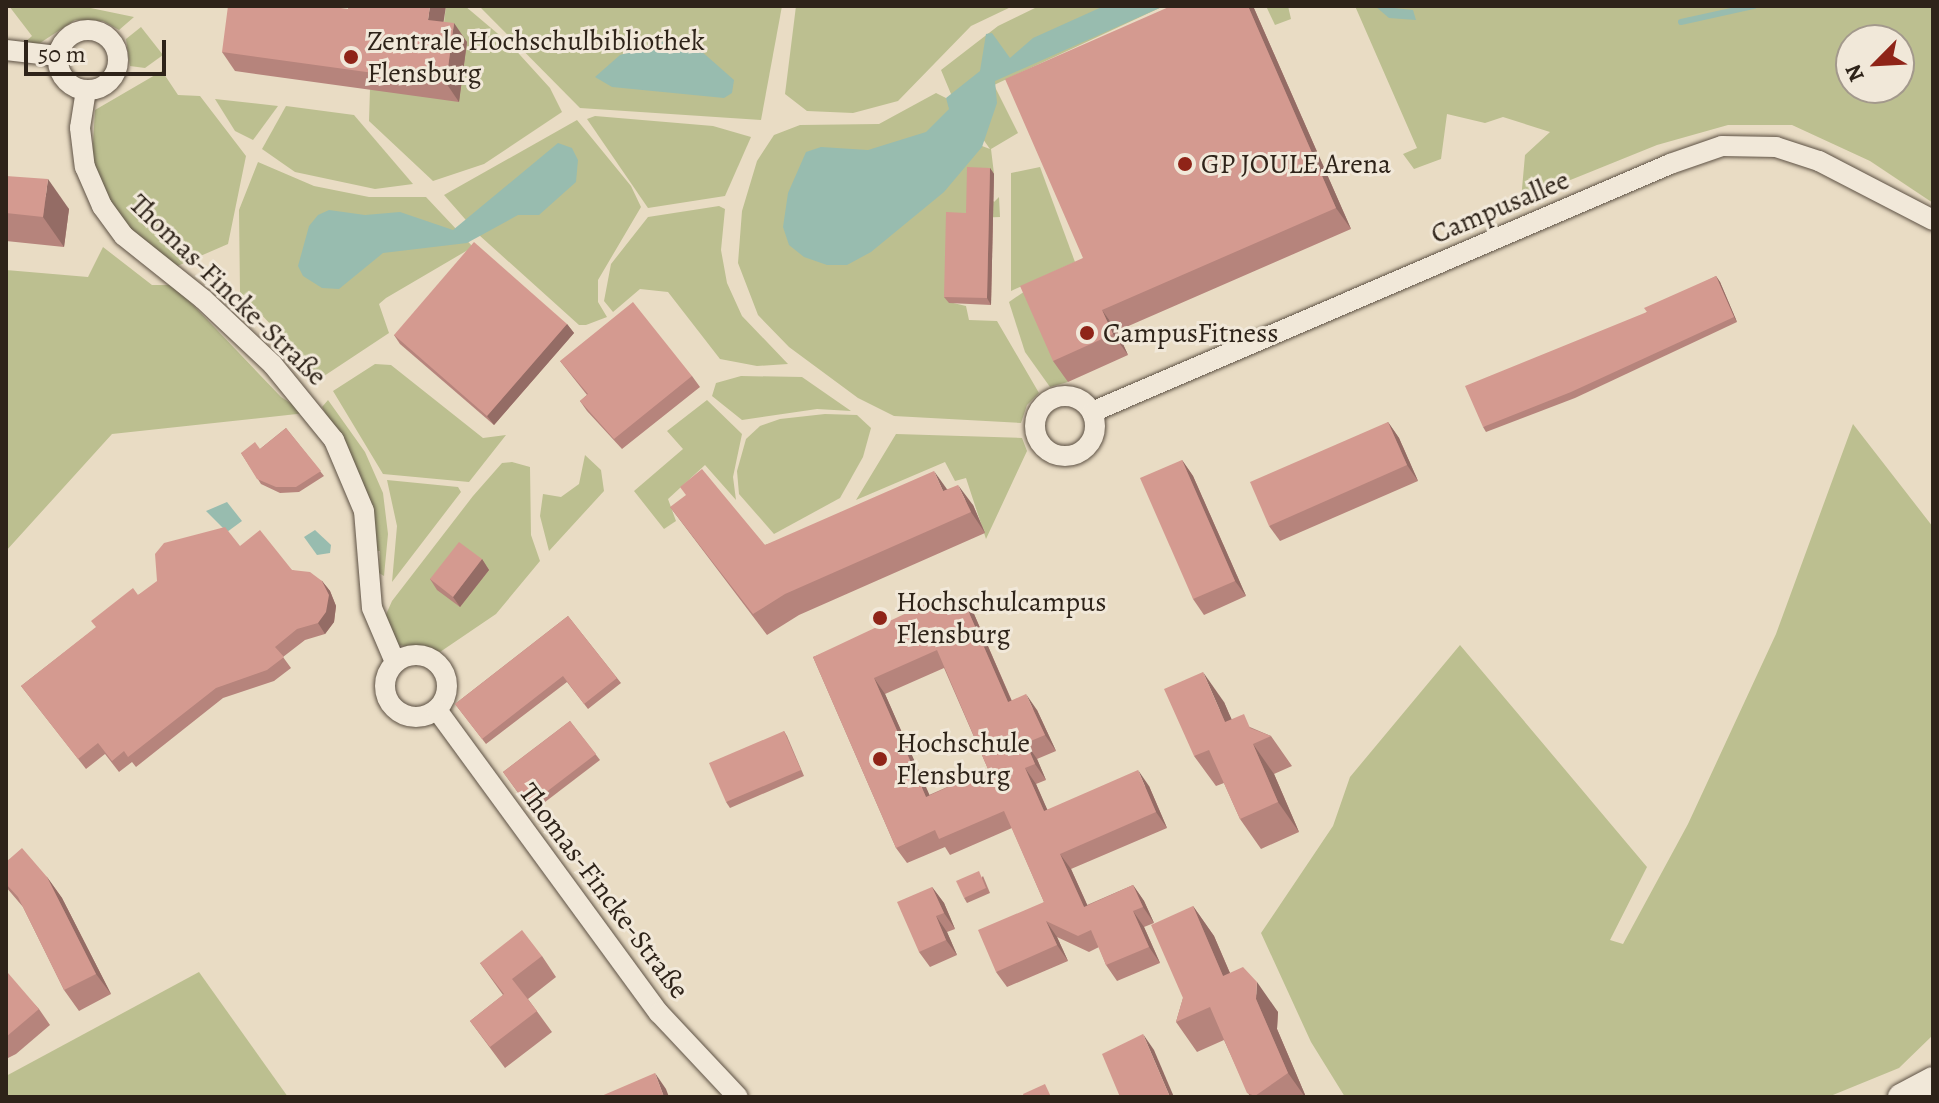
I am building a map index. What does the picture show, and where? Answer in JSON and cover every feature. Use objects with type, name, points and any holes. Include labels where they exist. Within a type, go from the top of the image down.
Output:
[{"type":"street","points":[[79,31],[104,33],[112,40],[119,60],[114,76],[86,90],[63,76],[58,56],[62,44],[79,31]]},
{"type":"street","points":[[6,50],[58,56]]},
{"type":"street","name":"Thomas-Fincke-Straße","points":[[86,90],[80,128],[83,156],[102,206],[124,236],[256,348],[334,440],[364,511],[372,608],[395,662]]},
{"type":"street","name":"Campusallee","points":[[1092,412],[1670,164],[1722,146],[1776,147],[1819,161],[1933,220]]},
{"type":"street","points":[[418,654],[442,667],[448,689],[437,710],[411,717],[392,707],[384,688],[395,662],[418,654]]},
{"type":"street","name":"Thomas-Fincke-Straße","points":[[437,710],[659,1013],[738,1097]]},
{"type":"street","points":[[1901,1097],[1933,1080]]},
{"type":"green space","points":[[9,6],[81,6],[134,17],[119,30],[103,21],[75,20],[37,45],[23,44],[32,36]]},
{"type":"green space","points":[[446,6],[465,6],[510,44],[550,88],[562,112],[484,164],[433,181],[369,121],[370,89],[442,39]]},
{"type":"green space","points":[[479,6],[782,6],[761,120],[580,108]]},
{"type":"green space","points":[[796,6],[1013,6],[971,26],[898,101],[853,113],[807,111],[785,94]]},
{"type":"green space","points":[[1039,6],[1164,6],[994,85],[1018,133],[991,149],[994,174],[971,173],[994,202],[999,197],[1000,217],[951,219],[949,302],[966,306],[969,320],[997,321],[1039,393],[1027,405],[1021,423],[894,416],[858,398],[789,347],[758,315],[738,263],[742,211],[757,161],[774,135],[800,125],[879,124],[936,93],[946,98],[982,146],[990,149],[951,94],[941,70],[998,26]]},
{"type":"green space","points":[[1266,6],[1288,6],[1291,19],[1275,25]]},
{"type":"green space","points":[[1355,6],[1933,6],[1933,203],[1870,161],[1792,125],[1728,125],[1657,145],[1521,200],[1525,155],[1550,132],[1503,117],[1485,123],[1447,114],[1441,159],[1414,169],[1403,154],[1417,148]]},
{"type":"green space","points":[[141,27],[163,55],[145,68],[130,66],[126,39]]},
{"type":"green space","points":[[162,71],[178,95],[200,96],[246,156],[228,244],[175,267],[122,221],[105,196],[92,160],[95,110]]},
{"type":"green space","points":[[215,99],[278,106],[253,140],[235,131]]},
{"type":"green space","points":[[286,106],[354,115],[413,184],[375,189],[295,172],[262,149]]},
{"type":"green space","points":[[595,116],[713,126],[751,137],[725,196],[648,208],[587,119]]},
{"type":"green space","points":[[577,120],[631,186],[641,207],[598,280],[598,302],[607,317],[586,325],[579,325],[479,235],[444,195]]},
{"type":"green space","points":[[258,162],[314,186],[369,197],[426,197],[473,247],[379,304],[389,333],[321,378],[240,292],[239,210]]},
{"type":"green space","points":[[1040,167],[1075,262],[1011,291],[1011,173]]},
{"type":"green space","points":[[719,206],[725,209],[721,250],[727,283],[742,316],[788,364],[757,366],[720,359],[668,292],[640,289],[613,312],[604,301],[611,264],[648,217]]},
{"type":"green space","points":[[103,247],[152,285],[174,285],[281,397],[306,413],[112,434],[6,551],[6,270],[88,277]]},
{"type":"green space","points":[[1028,289],[1068,382],[1050,387],[1025,352],[1009,302]]},
{"type":"green space","points":[[375,364],[391,365],[483,438],[506,435],[469,482],[383,474],[333,391]]},
{"type":"green space","points":[[741,376],[802,377],[851,411],[817,409],[742,420],[712,396],[716,383]]},
{"type":"green space","points":[[328,400],[365,452],[383,493],[388,534],[384,576],[379,573],[380,551],[373,551],[372,516],[361,478],[322,407]]},
{"type":"green space","points":[[707,400],[742,434],[733,477],[736,500],[705,465],[668,499],[676,521],[664,529],[634,491],[683,449],[667,431]]},
{"type":"green space","points":[[825,414],[857,415],[871,428],[863,457],[840,498],[774,534],[739,494],[737,471],[746,439],[760,426],[780,419]]},
{"type":"green space","points":[[1853,424],[1933,527],[1933,1035],[1899,1068],[1828,1097],[1345,1097],[1311,1042],[1261,933],[1333,826],[1350,777],[1460,645],[1647,867],[1610,940],[1623,944],[1688,824],[1776,634]]},
{"type":"green space","points":[[896,434],[1022,438],[1027,451],[986,539],[966,478],[955,481],[945,462],[856,500]]},
{"type":"green space","points":[[585,455],[601,470],[604,491],[549,551],[540,516],[543,494],[561,497],[579,484]]},
{"type":"green space","points":[[512,462],[530,467],[531,535],[540,561],[496,614],[440,652],[399,645],[386,634],[384,619],[392,601],[473,496],[502,463]]},
{"type":"green space","points":[[387,480],[458,487],[461,492],[392,582],[397,526]]},
{"type":"green space","points":[[199,972],[288,1097],[6,1097],[6,1076]]},
{"type":"water","points":[[1104,6],[1164,6],[995,81],[997,103],[982,147],[944,192],[871,252],[847,265],[827,265],[804,257],[789,245],[783,227],[788,193],[806,152],[821,147],[868,150],[926,132],[949,109],[946,98],[980,71],[986,34],[992,33],[1010,58],[1033,38]]},
{"type":"water","points":[[1375,6],[1413,10],[1416,20],[1389,18]]},
{"type":"water","points":[[667,40],[700,50],[734,80],[732,93],[724,98],[612,87],[595,77],[620,55]]},
{"type":"water","points":[[558,143],[572,148],[578,160],[576,182],[539,215],[518,215],[467,243],[383,253],[339,289],[322,288],[303,276],[298,266],[309,226],[318,215],[329,210],[365,215],[400,212],[453,230]]},
{"type":"water","points":[[227,502],[242,521],[227,532],[206,511]]},
{"type":"water","points":[[315,530],[331,545],[330,553],[317,555],[304,537]]},
{"type":"building","name":"Zentrale Hochschulbibliothek Flensburg","points":[[228,6],[326,6],[348,9],[348,6],[430,6],[428,20],[454,23],[446,83],[222,52]]},
{"type":"building","name":"GP JOULE Arena","points":[[1171,6],[1248,6],[1336,208],[1102,310],[1113,334],[1053,361],[1020,286],[1083,258],[1005,79]]},
{"type":"building","points":[[967,167],[990,168],[987,298],[944,297],[946,212],[966,213]]},
{"type":"building","points":[[6,176],[48,179],[43,217],[6,213]]},
{"type":"building","points":[[474,242],[567,324],[487,416],[394,335]]},
{"type":"building","points":[[1716,276],[1734,317],[1571,392],[1483,427],[1465,386],[1647,312],[1644,308]]},
{"type":"building","points":[[633,302],[692,376],[614,439],[580,401],[588,394],[560,361]]},
{"type":"building","points":[[1388,422],[1407,465],[1269,526],[1250,482]]},
{"type":"building","points":[[286,428],[321,471],[296,487],[276,487],[257,479],[241,453],[255,442],[260,449]]},
{"type":"building","points":[[1182,460],[1235,581],[1193,599],[1140,478]]},
{"type":"building","points":[[702,469],[765,545],[934,471],[943,491],[958,485],[971,512],[785,594],[753,614],[670,507],[686,495],[680,487]]},
{"type":"building","points":[[225,527],[240,546],[260,530],[292,570],[310,572],[322,581],[329,595],[326,612],[318,623],[297,629],[275,647],[284,657],[267,670],[216,688],[128,757],[124,751],[112,761],[98,743],[78,759],[21,686],[96,627],[91,621],[133,588],[138,595],[157,581],[155,554],[164,543]]},
{"type":"building","points":[[459,542],[482,559],[453,597],[430,579]]},
{"type":"building","points":[[963,599],[1008,702],[1026,694],[1045,735],[1026,743],[1035,764],[1025,768],[1044,811],[1138,770],[1156,812],[1060,854],[1084,907],[1133,885],[1143,907],[1133,911],[1149,947],[1106,965],[1091,930],[1078,936],[1046,921],[1057,945],[996,972],[978,930],[1044,902],[1004,811],[939,839],[935,830],[896,848],[813,657],[930,602],[934,611]],"holes":[[[937,650],[988,769],[926,797],[874,678]]]},
{"type":"building","points":[[568,616],[617,678],[584,704],[563,676],[482,739],[455,704]]},
{"type":"building","points":[[1203,672],[1225,722],[1244,714],[1250,728],[1271,736],[1253,744],[1278,802],[1240,819],[1209,750],[1194,756],[1164,689]]},
{"type":"building","points":[[570,721],[596,754],[528,806],[503,772]]},
{"type":"building","points":[[784,731],[801,770],[726,802],[709,763]]},
{"type":"building","points":[[22,848],[47,877],[96,974],[64,990],[18,897],[6,884],[6,862]]},
{"type":"building","points":[[979,871],[986,888],[964,898],[956,881]]},
{"type":"building","points":[[932,887],[944,913],[936,916],[946,940],[919,952],[897,902]]},
{"type":"building","points":[[1193,906],[1223,976],[1243,967],[1257,982],[1256,999],[1288,1073],[1255,1096],[1247,1093],[1210,1007],[1176,1022],[1183,998],[1151,925]]},
{"type":"building","points":[[522,930],[542,956],[512,979],[537,1011],[490,1047],[470,1021],[504,994],[480,963]]},
{"type":"building","points":[[8,973],[39,1009],[6,1037],[6,975]]},
{"type":"building","points":[[1143,1034],[1170,1097],[1120,1097],[1102,1054]]},
{"type":"building","points":[[655,1073],[664,1097],[599,1097]]},
{"type":"building","points":[[1045,1084],[1051,1097],[1024,1097],[1023,1094]]},
{"type":"waterway","points":[[1681,22],[1754,6]]},
{"type":"place","name":"Zentrale Hochschulbibliothek Flensburg","points":[[351,57]]},
{"type":"place","name":"GP JOULE Arena","points":[[1185,164]]},
{"type":"place","name":"CampusFitness","points":[[1087,333]]},
{"type":"place","name":"Hochschulcampus Flensburg","points":[[880,618]]},
{"type":"place","name":"Hochschule Flensburg","points":[[880,759]]}]
